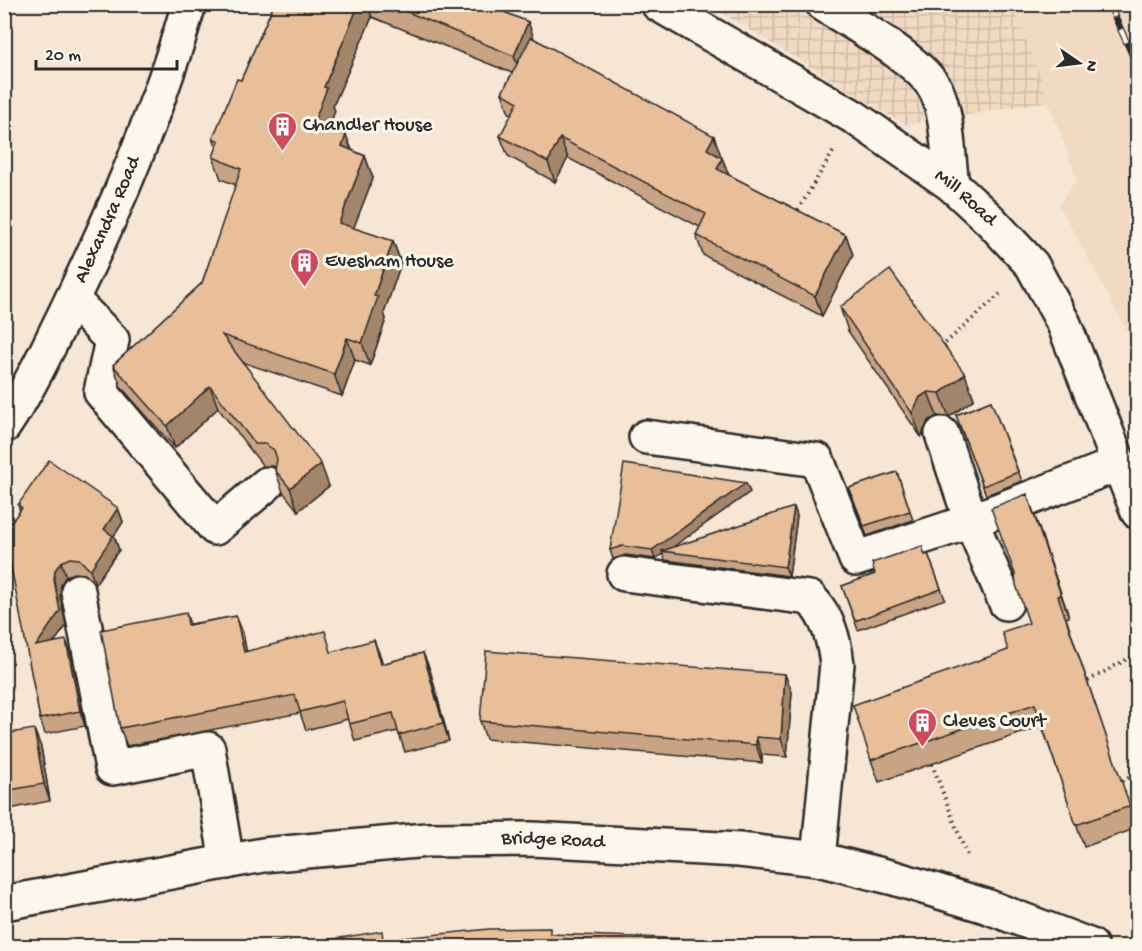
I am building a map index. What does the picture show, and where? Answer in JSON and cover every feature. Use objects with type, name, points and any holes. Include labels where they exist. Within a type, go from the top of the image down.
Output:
[{"type":"main road","name":"Alexandra Road","points":[[4,426],[72,298],[109,222],[152,115],[189,4]]},
{"type":"main road","name":"Mill Road","points":[[658,4],[854,117],[952,185],[990,220],[1032,265],[1064,324],[1137,512]]},
{"type":"main road","points":[[823,4],[912,63],[935,90],[942,114],[952,185]]},
{"type":"main road","points":[[72,298],[112,340],[101,392],[215,528],[267,484]]},
{"type":"main road","points":[[942,434],[971,521],[1006,603]]},
{"type":"main road","points":[[646,436],[817,460],[856,559],[971,521],[1118,464]]},
{"type":"main road","points":[[624,574],[810,598],[822,610],[835,643],[837,664],[818,859]]},
{"type":"main road","points":[[78,591],[112,768],[208,749],[227,862]]},
{"type":"main road","name":"Bridge Road","points":[[4,903],[263,855],[427,840],[521,839],[740,850],[818,859],[894,878],[986,906],[1091,946]]},
{"type":"path","points":[[790,223],[854,117]]},
{"type":"path","points":[[938,349],[1032,265]]},
{"type":"path","points":[[1088,681],[1137,653]]},
{"type":"path","points":[[932,764],[986,906]]},
{"type":"path","points":[[1122,781],[1137,772]]},
{"type":"shaded area","points":[[709,5],[1012,5],[1050,101],[906,125]]},
{"type":"shaded area","points":[[1012,5],[1137,5],[1137,349],[1059,205],[1077,178]]},
{"type":"building","points":[[274,4],[359,4],[324,87],[327,88],[314,122],[346,135],[342,146],[365,156],[339,223],[393,241],[374,296],[378,297],[362,343],[347,338],[334,374],[222,335],[321,464],[290,488],[275,470],[277,459],[274,450],[265,444],[255,444],[210,386],[167,426],[113,365],[202,283],[241,169],[213,157],[219,141],[213,138],[237,79],[241,80]]},
{"type":"building","points":[[388,4],[485,4],[528,22],[514,56]]},
{"type":"building","points":[[531,37],[714,136],[707,149],[722,158],[717,169],[846,235],[815,296],[696,235],[706,214],[560,138],[548,162],[500,136],[518,102],[502,93]]},
{"type":"building","points":[[890,270],[965,374],[940,393],[928,392],[920,397],[912,413],[840,307]]},
{"type":"building","points":[[991,401],[1018,472],[983,486],[956,415]]},
{"type":"building","points":[[49,460],[118,508],[104,529],[113,536],[90,570],[79,559],[70,558],[61,562],[55,570],[54,580],[60,611],[36,646],[66,640],[80,711],[40,719],[10,561],[4,557],[4,532],[22,508],[18,505]]},
{"type":"building","points":[[624,464],[746,483],[652,550],[622,546],[610,550]]},
{"type":"building","points":[[897,472],[910,511],[864,526],[849,488]]},
{"type":"building","name":"Cleves Court","points":[[1027,494],[1061,595],[1058,596],[1130,806],[1076,825],[1035,704],[871,760],[853,705],[1008,650],[1002,632],[1029,623],[1016,585],[1015,574],[991,508]]},
{"type":"building","points":[[794,507],[785,567],[662,551]]},
{"type":"building","points":[[922,546],[925,555],[928,554],[941,589],[855,621],[842,586],[875,574],[872,563]]},
{"type":"building","points":[[186,613],[188,625],[236,616],[244,652],[325,631],[331,652],[374,640],[381,664],[423,653],[443,723],[399,735],[393,713],[349,724],[343,701],[300,712],[295,695],[120,728],[101,630]]},
{"type":"building","points":[[486,651],[785,674],[781,739],[756,737],[756,745],[480,721]]},
{"type":"building","points":[[34,729],[44,784],[4,791],[4,734]]},
{"type":"building","points":[[550,928],[550,934],[695,939],[767,946],[291,946],[382,931],[383,940],[489,929]]},
{"type":"building","points":[[289,939],[291,946],[259,946]]},
{"type":"railway","points":[[1109,4],[1138,67]]},
{"type":"place","name":"Chandler House","points":[[282,152]]},
{"type":"place","name":"Evesham House","points":[[304,288]]},
{"type":"place","name":"Cleves Court","points":[[922,748]]}]
